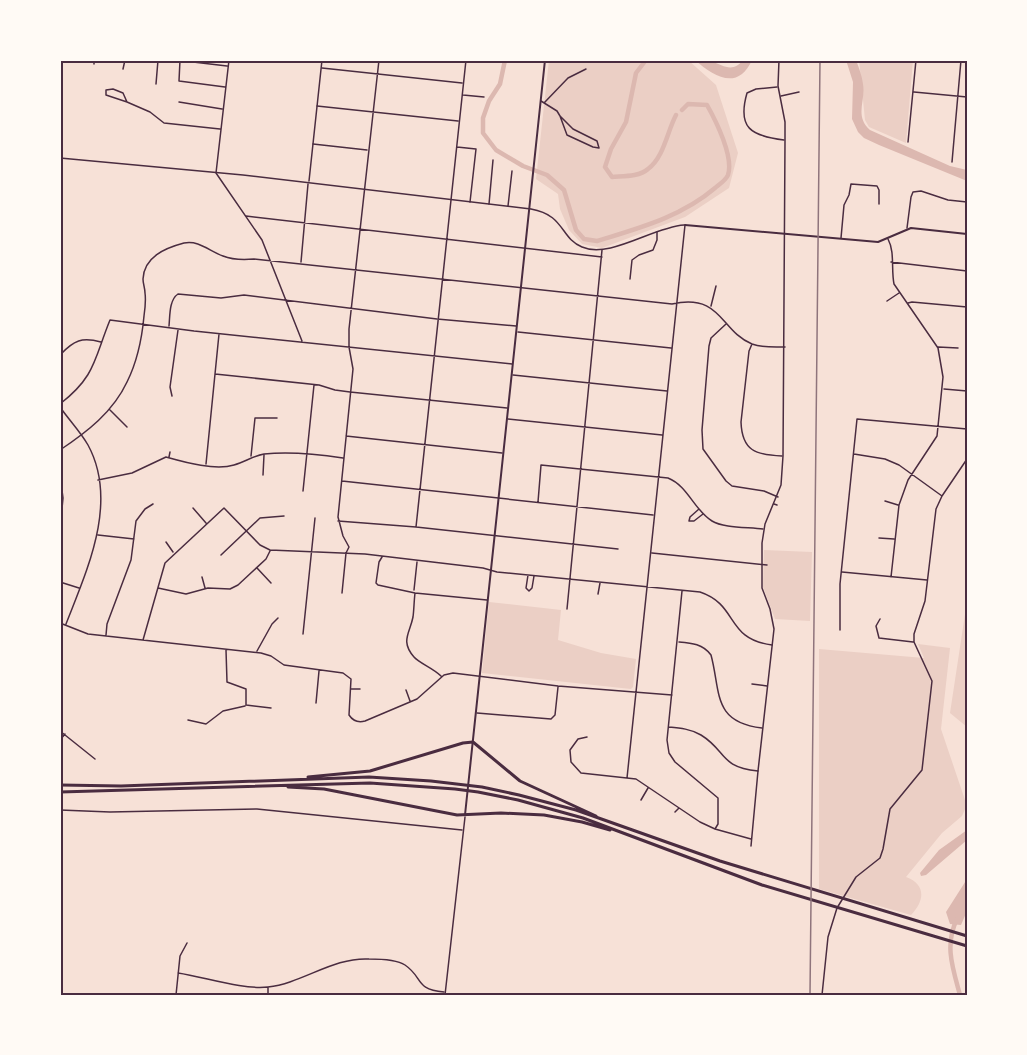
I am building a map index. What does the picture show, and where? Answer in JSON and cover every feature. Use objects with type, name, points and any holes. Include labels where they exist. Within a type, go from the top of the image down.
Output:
[{"type":"highway","points":[[290,780],[365,772],[472,742],[519,781],[549,796],[593,813],[597,817]]},
{"type":"highway","points":[[60,785],[121,786],[369,777],[476,786],[519,795],[597,817],[720,861],[967,936]]},
{"type":"highway","points":[[60,792],[370,783],[478,792],[562,812],[734,875],[967,946]]},
{"type":"highway","points":[[282,786],[324,789],[465,816],[501,813],[544,815],[618,831]]},
{"type":"main road","points":[[465,816],[545,60]]},
{"type":"main road","points":[[685,225],[878,242],[907,229],[917,228],[967,234]]},
{"type":"street","points":[[123,69],[125,60]]},
{"type":"street","points":[[156,84],[158,60]]},
{"type":"street","points":[[180,60],[179,81],[226,87]]},
{"type":"street","points":[[229,60],[216,173],[262,240],[302,342]]},
{"type":"street","points":[[301,263],[322,60]]},
{"type":"street","points":[[342,593],[346,553],[349,547],[338,521],[353,369],[349,347],[363,190],[379,60]]},
{"type":"street","points":[[416,527],[466,60]]},
{"type":"street","points":[[751,846],[772,645],[773,618],[762,588],[764,529],[776,505],[781,485],[783,456],[785,122],[778,86],[779,60]]},
{"type":"street","points":[[908,142],[916,60]]},
{"type":"street","points":[[952,162],[961,60]]},
{"type":"street","points":[[193,62],[228,66]]},
{"type":"street","points":[[322,68],[463,83]]},
{"type":"street","points":[[544,103],[568,78],[586,69]]},
{"type":"street","points":[[778,86],[756,89],[747,93],[743,108],[744,117],[754,133],[785,141]]},
{"type":"street","points":[[127,102],[123,93],[113,89],[106,90],[106,95],[111,98],[150,112],[164,123],[221,129]]},
{"type":"street","points":[[780,97],[799,92]]},
{"type":"street","points":[[913,92],[967,97]]},
{"type":"street","points":[[462,95],[484,97]]},
{"type":"street","points":[[540,100],[557,111],[567,135],[599,148],[597,141],[573,129],[560,116]]},
{"type":"street","points":[[179,102],[223,109]]},
{"type":"street","points":[[317,106],[459,121]]},
{"type":"street","points":[[313,144],[368,150]]},
{"type":"street","points":[[456,147],[476,149],[470,202]]},
{"type":"street","points":[[60,158],[528,208],[555,218],[578,245],[589,250],[602,250],[657,231],[685,225],[627,778]]},
{"type":"street","points":[[489,204],[493,160]]},
{"type":"street","points":[[508,207],[512,171]]},
{"type":"street","points":[[841,239],[844,206],[851,184],[879,187],[879,204]]},
{"type":"street","points":[[907,229],[910,197],[914,192],[921,191],[948,200],[967,202]]},
{"type":"street","points":[[246,216],[603,257]]},
{"type":"street","points":[[630,279],[632,260],[653,250],[657,240],[657,231]]},
{"type":"street","points":[[888,239],[892,248],[894,284],[938,348],[943,368],[939,426],[934,441],[912,474],[899,505],[891,577]]},
{"type":"street","points":[[60,450],[110,409],[134,367],[143,323],[146,293],[143,277],[153,256],[160,251],[191,243],[205,246],[223,256],[241,260],[301,263],[672,304],[698,304],[710,307],[720,314],[752,344],[785,347]]},
{"type":"street","points":[[567,609],[602,250]]},
{"type":"street","points":[[891,262],[967,271]]},
{"type":"street","points":[[710,307],[716,286]]},
{"type":"street","points":[[887,301],[900,293]]},
{"type":"street","points":[[168,327],[172,302],[178,294],[221,298],[244,295],[437,319],[516,326]]},
{"type":"street","points":[[907,304],[912,302],[967,307]]},
{"type":"street","points":[[66,625],[95,546],[100,504],[98,480],[89,447],[60,406],[90,374],[98,359],[110,320],[219,334],[512,364]]},
{"type":"street","points":[[727,323],[711,338],[709,346],[702,430],[703,449],[732,486],[764,491],[778,496]]},
{"type":"street","points":[[172,396],[170,387],[179,329]]},
{"type":"street","points":[[516,331],[672,348]]},
{"type":"street","points":[[206,465],[219,334]]},
{"type":"street","points":[[60,355],[80,340],[88,339],[102,343]]},
{"type":"street","points":[[752,344],[749,351],[741,434],[745,443],[757,453],[783,456]]},
{"type":"street","points":[[938,348],[958,348]]},
{"type":"street","points":[[215,374],[314,384],[350,392],[508,408]]},
{"type":"street","points":[[511,375],[668,391]]},
{"type":"street","points":[[303,491],[314,384]]},
{"type":"street","points":[[943,389],[967,391]]},
{"type":"street","points":[[110,409],[127,427]]},
{"type":"street","points":[[251,457],[255,418],[277,418]]},
{"type":"street","points":[[506,419],[663,435]]},
{"type":"street","points":[[840,630],[842,572],[857,419],[967,429]]},
{"type":"street","points":[[346,436],[502,453]]},
{"type":"street","points":[[169,458],[170,452]]},
{"type":"street","points":[[263,475],[264,454]]},
{"type":"street","points":[[98,480],[132,473],[158,460],[169,458],[181,462],[221,466],[234,465],[264,454],[307,454],[344,458]]},
{"type":"street","points":[[853,454],[885,459],[899,465],[942,496]]},
{"type":"street","points":[[822,995],[828,937],[837,908],[856,877],[880,858],[884,849],[890,809],[922,770],[932,681],[914,642],[914,634],[925,601],[936,509],[967,459]]},
{"type":"street","points":[[538,502],[541,465],[658,477],[677,482],[699,509],[714,522],[764,529]]},
{"type":"street","points":[[60,475],[63,498],[60,530]]},
{"type":"street","points":[[342,481],[654,515]]},
{"type":"street","points":[[885,501],[899,505]]},
{"type":"street","points":[[106,636],[107,624],[130,560],[136,521],[145,509],[153,504]]},
{"type":"street","points":[[193,508],[206,523]]},
{"type":"street","points":[[143,640],[165,563],[224,508],[260,545],[270,550],[382,556],[528,575],[699,592],[717,600],[724,606],[741,633],[760,643],[772,645]]},
{"type":"street","points":[[699,509],[689,521],[694,521],[704,514]]},
{"type":"street","points":[[221,555],[262,517],[284,516]]},
{"type":"street","points":[[303,634],[315,518]]},
{"type":"street","points":[[338,521],[618,549]]},
{"type":"street","points":[[97,535],[134,539]]},
{"type":"street","points":[[879,537],[895,539]]},
{"type":"street","points":[[166,542],[174,553]]},
{"type":"street","points":[[157,588],[186,594],[205,589],[230,589],[238,585],[266,559],[270,550]]},
{"type":"street","points":[[650,553],[767,565]]},
{"type":"street","points":[[382,556],[376,583],[378,585],[414,592],[487,600]]},
{"type":"street","points":[[417,561],[412,619],[406,634],[406,643],[414,658],[432,667],[442,676]]},
{"type":"street","points":[[257,567],[271,583]]},
{"type":"street","points":[[842,572],[928,580]]},
{"type":"street","points":[[528,575],[526,588],[529,591],[532,588],[534,575]]},
{"type":"street","points":[[202,578],[205,589]]},
{"type":"street","points":[[60,582],[80,589]]},
{"type":"street","points":[[598,594],[600,582]]},
{"type":"street","points":[[682,591],[667,740],[669,753],[675,762],[718,798],[718,824],[715,829]]},
{"type":"street","points":[[257,652],[274,620],[278,618]]},
{"type":"street","points":[[880,619],[876,626],[879,638],[914,642]]},
{"type":"street","points":[[60,623],[88,634],[257,652],[266,654],[284,665],[347,674],[351,679],[349,716],[362,722],[417,699],[442,676],[453,674],[558,686],[672,695]]},
{"type":"street","points":[[677,642],[700,645],[708,651],[711,656],[717,691],[723,706],[747,726],[763,728]]},
{"type":"street","points":[[226,649],[226,682],[246,689],[246,705]]},
{"type":"street","points":[[315,703],[319,670]]},
{"type":"street","points":[[752,684],[768,686]]},
{"type":"street","points":[[476,713],[548,720],[555,715],[558,686]]},
{"type":"street","points":[[350,688],[360,689]]},
{"type":"street","points":[[406,690],[411,702]]},
{"type":"street","points":[[188,720],[206,724],[223,711],[246,705],[271,708]]},
{"type":"street","points":[[669,727],[693,731],[711,742],[728,762],[740,768],[758,771]]},
{"type":"street","points":[[60,730],[95,759]]},
{"type":"street","points":[[60,740],[65,734]]},
{"type":"street","points":[[587,737],[578,739],[571,748],[570,759],[576,770],[586,774],[636,779],[700,822],[715,829],[751,839]]},
{"type":"street","points":[[641,800],[649,788]]},
{"type":"street","points":[[675,812],[679,807]]},
{"type":"street","points":[[60,810],[111,812],[257,809],[463,830]]},
{"type":"street","points":[[178,973],[231,984],[268,987],[339,963],[369,958],[401,963],[409,969],[422,986],[445,994],[465,816]]},
{"type":"street","points":[[176,995],[180,956],[187,943]]},
{"type":"street","points":[[268,987],[268,995]]},
{"type":"shaded area","points":[[549,60],[688,60],[716,85],[738,153],[729,188],[685,217],[602,248],[582,244],[569,230],[560,209],[558,194],[536,179]]},
{"type":"shaded area","points":[[695,60],[709,60],[732,67],[743,60],[752,60],[740,75],[725,78],[710,72]]},
{"type":"shaded area","points":[[846,60],[856,60],[863,81],[863,119],[870,130],[950,166],[967,170],[967,181],[879,145],[864,138],[858,132],[852,119],[853,82]]},
{"type":"shaded area","points":[[859,60],[913,60],[906,143],[869,127],[865,120]]},
{"type":"shaded area","points":[[764,550],[812,552],[810,621],[775,619],[763,587]]},
{"type":"shaded area","points":[[967,601],[967,727],[950,713]]},
{"type":"shaded area","points":[[489,602],[561,610],[558,640],[601,653],[636,659],[633,687],[631,689],[482,673]]},
{"type":"shaded area","points":[[918,644],[950,648],[941,729],[966,807],[962,816],[942,833],[906,877],[917,884],[921,893],[919,904],[911,915],[819,889],[819,649],[924,658]]},
{"type":"shaded area","points":[[967,830],[967,840],[926,875],[921,876],[920,873],[939,850]]},
{"type":"shaded area","points":[[967,879],[967,911],[961,925],[950,924],[946,912]]},
{"type":"waterway","points":[[505,60],[500,84],[489,101],[483,118],[483,133],[496,150],[523,166],[547,175],[564,190],[576,230],[584,239],[597,241],[674,214],[702,198],[726,179],[729,159],[719,129],[707,105],[688,104],[682,110]]},
{"type":"waterway","points":[[646,60],[636,73],[626,122],[611,149],[605,167],[612,177],[631,176],[648,169],[662,151],[676,115]]},
{"type":"waterway","points":[[957,919],[950,948],[960,995]]},
{"type":"railway","points":[[810,995],[820,60]]}]
